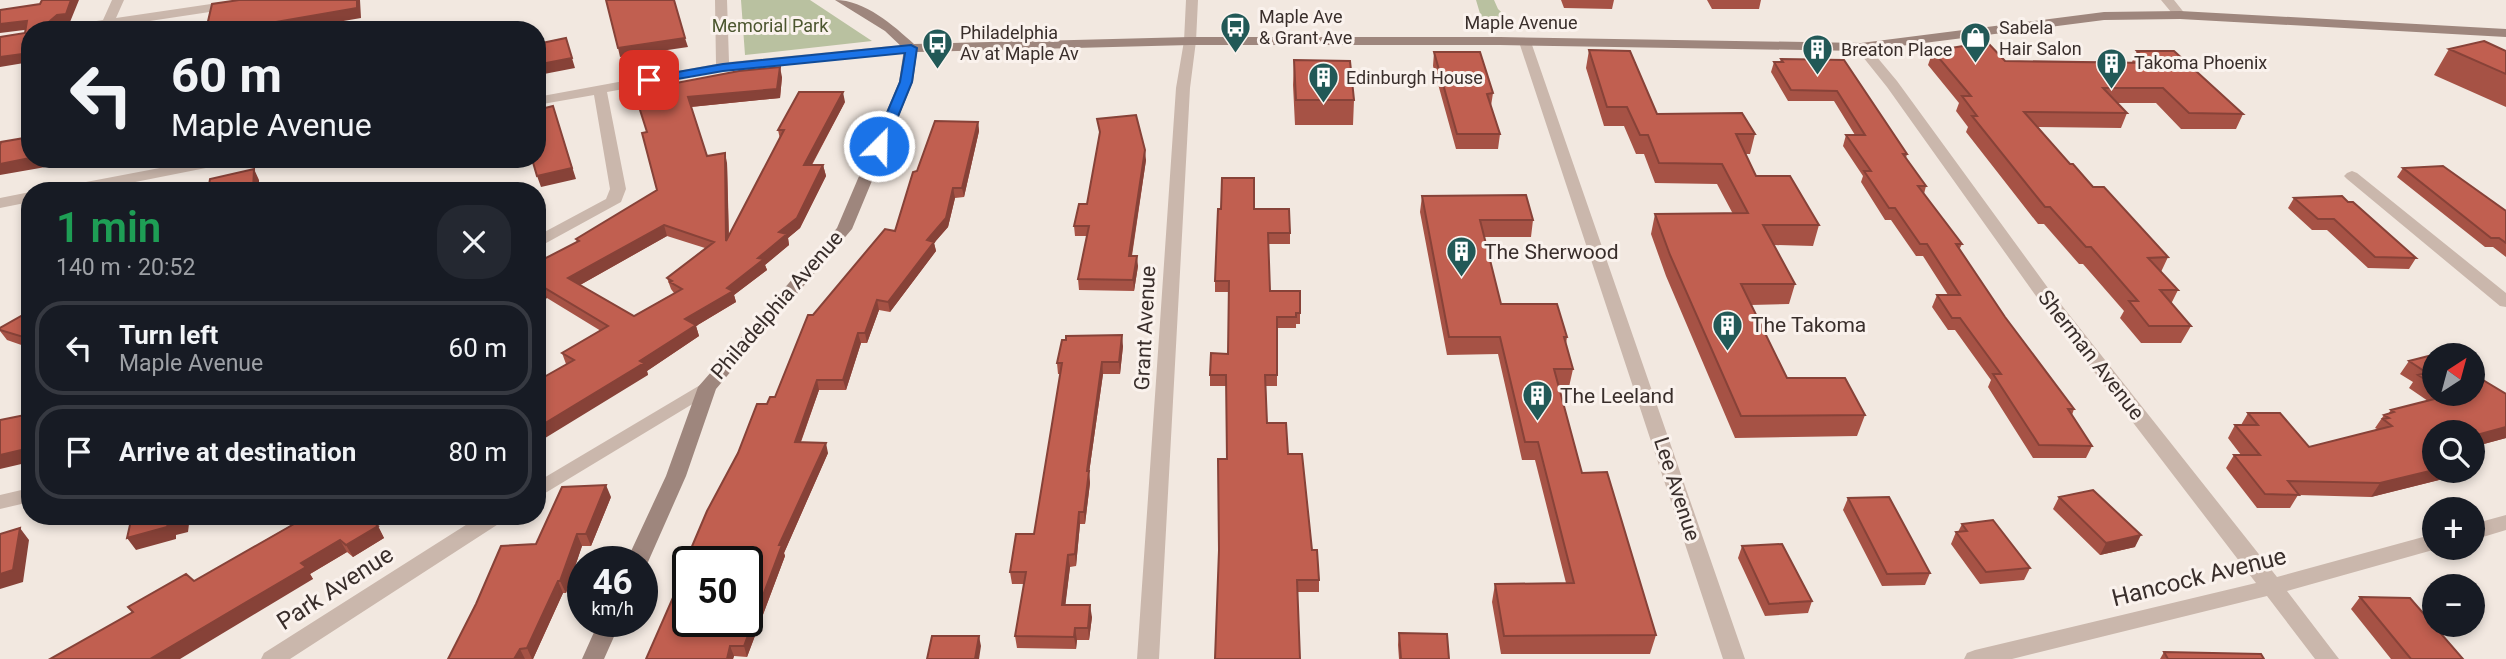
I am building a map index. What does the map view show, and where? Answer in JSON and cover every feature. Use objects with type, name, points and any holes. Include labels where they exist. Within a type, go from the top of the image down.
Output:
[{"type":"street","points":[[109,21],[118,0]]},
{"type":"street","points":[[121,21],[262,0]]},
{"type":"street","points":[[721,0],[723,67]]},
{"type":"street","points":[[841,0],[890,28],[911,48]]},
{"type":"street","name":"Grant Avenue","points":[[1148,659],[1183,88],[1190,41],[1192,0]]},
{"type":"street","points":[[2167,0],[2180,15]]},
{"type":"street","name":"Maple Avenue","points":[[546,99],[723,67],[911,48],[1190,41],[1861,47],[2104,16],[2180,15],[2506,33]]},
{"type":"street","name":"Lee Avenue","points":[[1525,42],[1734,659]]},
{"type":"street","name":"Sherman Avenue","points":[[1861,47],[1892,84],[2042,292],[2328,659]]},
{"type":"street","name":"Philadelphia Avenue","points":[[644,546],[677,476],[707,387],[844,229],[906,82],[911,48]]},
{"type":"street","points":[[546,238],[613,202],[618,189],[600,89]]},
{"type":"street","points":[[112,182],[184,168]]},
{"type":"street","points":[[2352,176],[2506,302]]},
{"type":"street","points":[[0,203],[21,199]]},
{"type":"street","points":[[546,485],[707,387]]},
{"type":"street","points":[[0,502],[21,497]]},
{"type":"street","points":[[2485,529],[2506,523]]},
{"type":"street","name":"Park Avenue","points":[[272,659],[472,525]]},
{"type":"street","name":"Hancock Avenue","points":[[1975,659],[2272,587],[2422,545]]},
{"type":"street","points":[[593,659],[603,637]]},
{"type":"green space","name":"Memorial Park","points":[[741,0],[810,0],[872,41],[745,55]]},
{"type":"green space","points":[[1476,0],[1494,0],[1498,9],[1519,29],[1484,27]]},
{"type":"building","points":[[42,0],[71,0],[66,14],[57,15],[50,21],[0,24],[0,10],[40,4]]},
{"type":"building","points":[[239,0],[357,0],[357,8],[282,21],[208,21],[212,4]]},
{"type":"building","points":[[606,0],[674,0],[685,38],[618,48]]},
{"type":"building","points":[[21,34],[21,54],[0,57],[0,37]]},
{"type":"building","points":[[566,38],[572,58],[546,63],[546,42]]},
{"type":"building","points":[[2484,41],[2506,51],[2506,74],[2449,49]]},
{"type":"building","points":[[1987,42],[2005,61],[2149,63],[2137,51],[2174,51],[2243,114],[2189,113],[2163,88],[2103,88],[2127,113],[2024,112],[2070,164],[2073,164],[2093,187],[2104,187],[2168,257],[2148,258],[2178,290],[2160,290],[2191,326],[2149,326],[2129,301],[2138,301],[2091,247],[2086,247],[2050,207],[2045,207],[1972,116],[1977,116],[1962,96],[1971,96],[1933,51]]},
{"type":"building","points":[[1589,50],[1630,51],[1657,114],[1742,113],[1755,134],[1736,134],[1756,176],[1790,176],[1819,225],[1763,225],[1795,284],[1741,284],[1787,378],[1845,378],[1865,415],[1741,416],[1670,255],[1655,214],[1748,213],[1722,164],[1659,163],[1648,135],[1640,135],[1627,107],[1607,107]]},
{"type":"building","points":[[1434,52],[1480,52],[1493,93],[1487,94],[1500,134],[1457,134]]},
{"type":"building","points":[[1781,59],[1844,60],[1926,186],[1918,186],[1962,244],[1956,244],[2005,317],[2074,409],[2068,409],[2092,446],[2039,445],[1993,374],[2001,374],[1960,318],[1952,318],[1937,295],[1960,295],[1927,244],[1920,244],[1895,208],[1889,208],[1864,171],[1871,171],[1846,135],[1865,135],[1837,91],[1791,90],[1774,62],[1783,62]]},
{"type":"building","points":[[1294,60],[1350,61],[1354,100],[1296,100]]},
{"type":"building","points":[[780,67],[777,89],[688,97],[707,156],[725,153],[726,241],[784,130],[778,130],[799,92],[843,92],[804,165],[823,165],[797,218],[779,232],[787,234],[758,258],[764,259],[727,288],[733,291],[685,319],[696,325],[640,361],[644,363],[546,423],[546,376],[574,360],[562,353],[608,326],[546,289],[546,258],[579,241],[576,239],[657,190],[642,133],[647,132],[634,91],[739,71]],"holes":[[[664,225],[714,242],[667,278],[682,289],[634,316],[568,278]]]},
{"type":"building","points":[[553,106],[572,168],[537,176],[535,168],[546,168],[546,108]]},
{"type":"building","points":[[1136,115],[1145,150],[1129,256],[1137,256],[1133,280],[1078,279],[1089,226],[1074,226],[1079,204],[1087,204],[1100,132],[1097,119]]},
{"type":"building","points":[[935,121],[978,122],[962,188],[953,188],[946,218],[927,240],[934,242],[888,302],[877,300],[865,333],[858,333],[843,380],[817,380],[795,442],[826,443],[779,545],[782,545],[763,596],[763,546],[692,546],[707,511],[738,453],[757,404],[767,404],[770,397],[775,397],[808,315],[813,315],[885,229],[895,231],[913,172],[917,171]]},
{"type":"building","points":[[21,139],[21,160],[0,164],[1,142]]},
{"type":"building","points":[[2443,166],[2506,211],[2506,243],[2499,238],[2491,238],[2403,168]]},
{"type":"building","points":[[254,169],[253,182],[210,182],[210,179]]},
{"type":"building","points":[[1222,178],[1254,178],[1254,209],[1289,209],[1290,233],[1268,233],[1270,291],[1300,291],[1300,313],[1296,313],[1296,317],[1277,317],[1277,375],[1265,375],[1267,423],[1286,423],[1288,454],[1302,454],[1312,550],[1317,550],[1319,580],[1297,580],[1300,659],[1215,659],[1219,550],[1218,459],[1227,459],[1226,375],[1210,375],[1211,353],[1228,354],[1229,281],[1215,281]]},
{"type":"building","points":[[1526,195],[1533,220],[1480,220],[1501,304],[1557,304],[1573,369],[1554,369],[1582,473],[1607,472],[1656,635],[1504,636],[1495,584],[1574,583],[1538,442],[1525,442],[1500,337],[1449,337],[1422,196]]},
{"type":"building","points":[[2342,196],[2348,202],[2353,202],[2416,258],[2375,257],[2334,219],[2318,219],[2294,198]]},
{"type":"building","points":[[21,316],[21,336],[0,328]]},
{"type":"building","points":[[1122,335],[1119,362],[1102,362],[1084,512],[1079,512],[1075,554],[1068,555],[1062,605],[1090,605],[1088,628],[1075,628],[1074,637],[1015,636],[1026,572],[1010,572],[1016,534],[1034,534],[1062,363],[1057,363],[1062,340],[1066,340],[1066,336]]},
{"type":"building","points":[[2422,358],[2422,370],[2409,361]]},
{"type":"building","points":[[2485,381],[2506,394],[2506,427],[2485,433],[2485,420],[2422,420],[2422,473],[2380,483],[2288,481],[2299,495],[2265,494],[2234,455],[2260,455],[2235,425],[2258,425],[2248,413],[2280,413],[2309,447],[2392,426],[2383,419],[2389,418],[2384,415],[2394,412],[2391,410],[2422,402],[2422,406],[2485,406]]},
{"type":"building","points":[[21,416],[21,450],[0,455],[0,420]]},
{"type":"building","points":[[606,485],[586,534],[577,534],[573,546],[567,546],[567,562],[560,581],[527,648],[520,649],[514,659],[448,659],[501,546],[536,544],[562,487]]},
{"type":"building","points":[[2093,490],[2141,535],[2106,543],[2059,497]]},
{"type":"building","points":[[1889,497],[1930,573],[1887,574],[1848,498]]},
{"type":"building","points":[[1993,520],[2030,568],[1986,572],[1956,532],[1967,531],[1962,524]]},
{"type":"building","points":[[130,525],[168,525],[167,527],[127,538]]},
{"type":"building","points":[[292,525],[378,526],[346,545],[340,540],[301,563],[306,567],[150,659],[50,659],[133,612],[128,607],[186,574],[194,581]]},
{"type":"building","points":[[20,528],[13,570],[0,574],[0,534]]},
{"type":"building","points":[[1782,544],[1812,601],[1769,604],[1742,546]]},
{"type":"building","points":[[2360,597],[2410,598],[2422,612],[2422,637],[2444,637],[2463,659],[2411,659]]},
{"type":"building","points":[[672,600],[672,637],[747,637],[744,646],[730,646],[727,659],[646,659],[658,637]]},
{"type":"building","points":[[1399,633],[1447,634],[1449,659],[1401,659]]},
{"type":"building","points":[[932,636],[979,636],[975,659],[927,659]]},
{"type":"building","points":[[2164,652],[2261,654],[2264,659],[2168,659]]},
{"type":"place","name":"Maple Ave & Grant Ave","points":[[1236,54]]},
{"type":"place","name":"Sabela Hair Salon","points":[[1976,65]]},
{"type":"place","name":"Philadelphia Av at Maple Av","points":[[937,70]]},
{"type":"place","name":"Breaton Place","points":[[1818,77]]},
{"type":"place","name":"Takoma Phoenix","points":[[2111,90]]},
{"type":"place","name":"Edinburgh House","points":[[1323,105]]},
{"type":"place","name":"The Sherwood","points":[[1461,279]]},
{"type":"place","name":"The Takoma","points":[[1728,352]]},
{"type":"place","name":"The Leeland","points":[[1537,423]]},
{"type":"route","points":[[649,80],[723,67],[911,48],[906,82],[879,146]]}]
